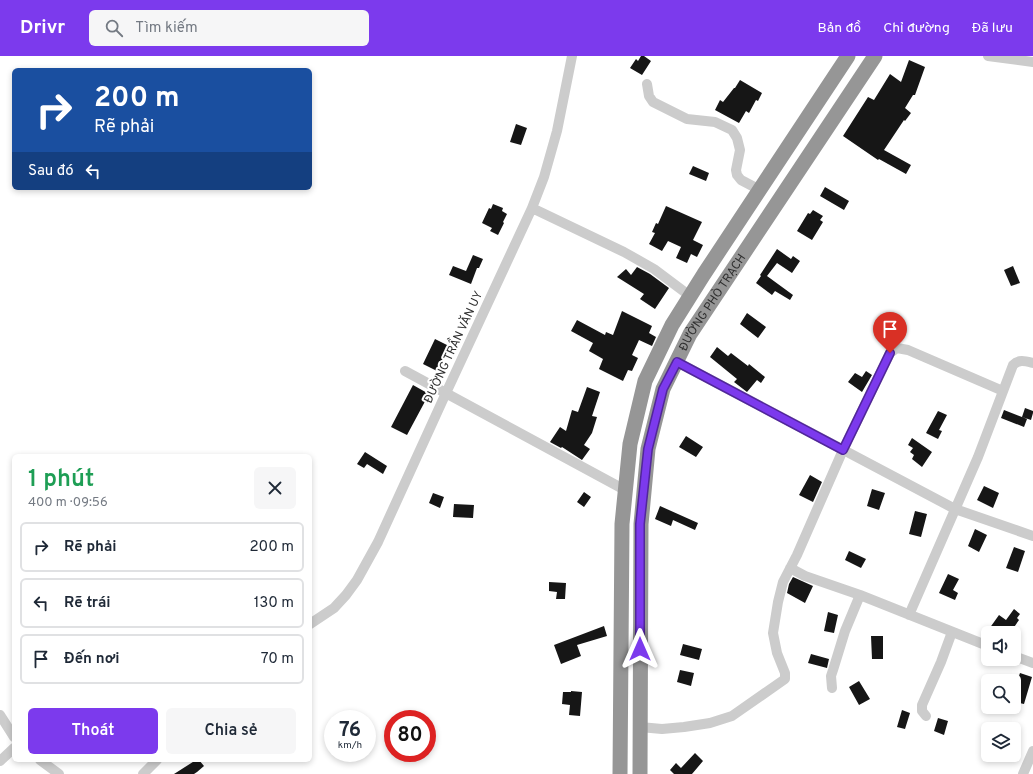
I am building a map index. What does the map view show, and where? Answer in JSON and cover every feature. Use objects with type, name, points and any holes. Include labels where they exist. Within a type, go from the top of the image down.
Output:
[{"type":"highway","name":"ĐƯỜNG PHÒ TRẠCH","points":[[620,774],[622,524],[630,444],[645,381],[672,325],[690,296],[848,56]]},
{"type":"highway","name":"ĐƯỜNG PHÒ TRẠCH","points":[[640,774],[640,524],[648,449],[663,389],[690,334],[875,56]]},
{"type":"street","name":"ĐƯỜNG TRẦN VĂN UY","points":[[312,623],[334,608],[346,595],[378,542],[532,208],[544,177],[557,131],[572,56]]},
{"type":"street","points":[[988,56],[1033,62]]},
{"type":"street","points":[[647,84],[649,96],[653,102],[687,119],[715,122],[732,130],[737,138],[740,150],[736,170],[737,175],[741,180],[760,190]]},
{"type":"street","points":[[532,208],[624,252],[654,269],[690,296]]},
{"type":"street","points":[[640,727],[662,729],[684,728],[710,723],[732,716],[785,679],[785,673],[777,652],[773,633],[782,582],[797,555],[843,450],[890,353],[897,348],[908,350],[1003,391]]},
{"type":"street","points":[[909,615],[978,457],[1012,365],[1022,360],[1033,363]]},
{"type":"street","points":[[677,362],[955,509],[1033,536]]},
{"type":"street","points":[[405,371],[625,490]]},
{"type":"street","points":[[790,568],[805,576],[860,595],[981,643]]},
{"type":"street","points":[[832,688],[831,676],[844,631],[860,595]]},
{"type":"street","points":[[926,716],[923,714],[922,705],[941,662],[952,632]]},
{"type":"street","points":[[1021,659],[1033,663]]},
{"type":"street","points":[[0,714],[12,734]]},
{"type":"street","points":[[0,760],[12,750]]},
{"type":"street","points":[[1023,774],[1033,751]]},
{"type":"street","points":[[43,762],[59,774]]},
{"type":"street","points":[[146,773],[155,762]]},
{"type":"building","points":[[641,56],[644,56],[651,61],[642,75],[630,68],[636,59],[638,61]]},
{"type":"building","points":[[909,60],[925,67],[915,95],[913,95],[905,108],[911,113],[905,121],[904,120],[884,150],[911,165],[906,174],[879,159],[878,160],[843,136],[868,97],[874,100],[890,74],[901,82]]},
{"type":"building","points":[[740,80],[762,93],[758,101],[756,100],[749,113],[746,111],[739,123],[715,110],[720,100],[723,102]]},
{"type":"building","points":[[516,124],[527,128],[521,145],[510,142]]},
{"type":"building","points":[[693,166],[709,173],[706,181],[689,174]]},
{"type":"building","points":[[825,187],[849,201],[844,210],[820,196]]},
{"type":"building","points":[[493,204],[503,208],[502,211],[507,214],[498,235],[490,231],[492,228],[482,223],[489,208],[491,209]]},
{"type":"building","points":[[666,206],[702,222],[693,240],[703,245],[697,257],[691,254],[687,263],[676,258],[681,247],[668,241],[662,251],[649,244],[655,233],[652,232],[656,223],[658,224]]},
{"type":"building","points":[[813,210],[823,216],[820,220],[823,222],[812,240],[797,231],[808,213],[810,214]]},
{"type":"building","points":[[777,249],[791,259],[793,256],[800,261],[792,273],[777,263],[767,276],[793,295],[790,300],[775,291],[772,295],[756,283]]},
{"type":"building","points":[[473,255],[483,259],[479,268],[477,268],[471,284],[449,275],[453,266],[466,271]]},
{"type":"building","points":[[1013,266],[1020,283],[1011,286],[1004,270]]},
{"type":"building","points":[[637,267],[650,274],[669,288],[655,309],[640,299],[644,294],[617,277],[626,269],[631,275]]},
{"type":"building","points":[[622,311],[652,326],[649,333],[656,337],[652,346],[639,340],[632,355],[638,358],[632,371],[628,370],[623,381],[599,369],[603,359],[589,351],[593,343],[571,331],[577,320],[605,335],[606,332],[613,335]]},
{"type":"building","points":[[747,313],[766,327],[758,338],[740,324]]},
{"type":"building","points":[[435,339],[449,346],[437,371],[423,364]]},
{"type":"building","points":[[717,347],[728,356],[731,353],[748,366],[749,364],[765,377],[761,383],[757,380],[747,392],[734,382],[737,379],[710,357]]},
{"type":"building","points":[[866,371],[872,375],[862,392],[848,382],[855,373],[862,377]]},
{"type":"building","points":[[413,385],[429,394],[407,435],[391,427]]},
{"type":"building","points":[[587,387],[600,392],[592,416],[597,417],[592,433],[584,445],[590,449],[582,460],[562,447],[561,448],[550,442],[560,427],[566,431],[572,410],[578,412]]},
{"type":"building","points":[[1025,408],[1033,411],[1031,420],[1022,417]]},
{"type":"building","points":[[1004,410],[1027,419],[1024,427],[1001,418]]},
{"type":"building","points":[[938,411],[947,415],[939,430],[942,431],[938,439],[926,433]]},
{"type":"building","points":[[686,436],[703,447],[696,457],[679,447]]},
{"type":"building","points":[[912,438],[932,452],[922,467],[912,459],[914,455],[910,452],[913,448],[908,445]]},
{"type":"building","points":[[365,452],[387,466],[383,474],[367,464],[364,468],[357,464]]},
{"type":"building","points":[[810,475],[822,482],[813,502],[799,495]]},
{"type":"building","points":[[984,486],[999,493],[993,508],[977,500]]},
{"type":"building","points":[[872,489],[885,493],[879,510],[867,506]]},
{"type":"building","points":[[584,492],[591,497],[584,507],[577,502]]},
{"type":"building","points":[[433,493],[444,497],[440,508],[429,503]]},
{"type":"building","points":[[454,504],[474,505],[473,518],[453,517]]},
{"type":"building","points":[[660,506],[698,523],[695,530],[673,520],[671,526],[655,519]]},
{"type":"building","points":[[915,511],[927,514],[921,537],[909,534]]},
{"type":"building","points":[[975,529],[987,535],[979,552],[968,546]]},
{"type":"building","points":[[1014,547],[1025,551],[1018,572],[1006,568]]},
{"type":"building","points":[[849,551],[866,559],[861,568],[845,560]]},
{"type":"building","points":[[948,574],[959,579],[953,590],[958,593],[955,600],[939,593]]},
{"type":"building","points":[[793,577],[813,586],[805,603],[787,593],[789,584]]},
{"type":"building","points":[[549,582],[566,583],[565,599],[556,599],[557,592],[549,591]]},
{"type":"building","points":[[1014,609],[1020,614],[1017,618],[1019,620],[1015,626],[991,626],[999,615],[1006,620]]},
{"type":"building","points":[[828,612],[838,615],[834,633],[824,631]]},
{"type":"building","points":[[604,626],[607,636],[577,645],[581,656],[561,664],[554,645]]},
{"type":"building","points":[[871,636],[883,636],[883,659],[872,659]]},
{"type":"building","points":[[683,644],[702,649],[699,660],[680,655]]},
{"type":"building","points":[[811,654],[829,659],[827,668],[808,663]]},
{"type":"building","points":[[680,670],[694,673],[691,686],[677,682]]},
{"type":"building","points":[[1020,673],[1032,677],[1024,704],[1021,703],[1021,674]]},
{"type":"building","points":[[859,681],[870,699],[859,705],[849,687]]},
{"type":"building","points":[[563,692],[582,692],[580,716],[569,715],[570,705],[562,704]]},
{"type":"building","points":[[902,710],[910,713],[905,729],[897,727]]},
{"type":"building","points":[[938,718],[948,721],[944,735],[934,731]]},
{"type":"building","points":[[695,753],[703,761],[692,774],[674,774],[670,770],[676,763],[681,768]]},
{"type":"building","points":[[193,762],[201,762],[204,766],[194,774],[174,774]]},
{"type":"route","points":[[640,649],[640,524],[648,449],[663,389],[677,362],[843,450],[890,353]]}]
